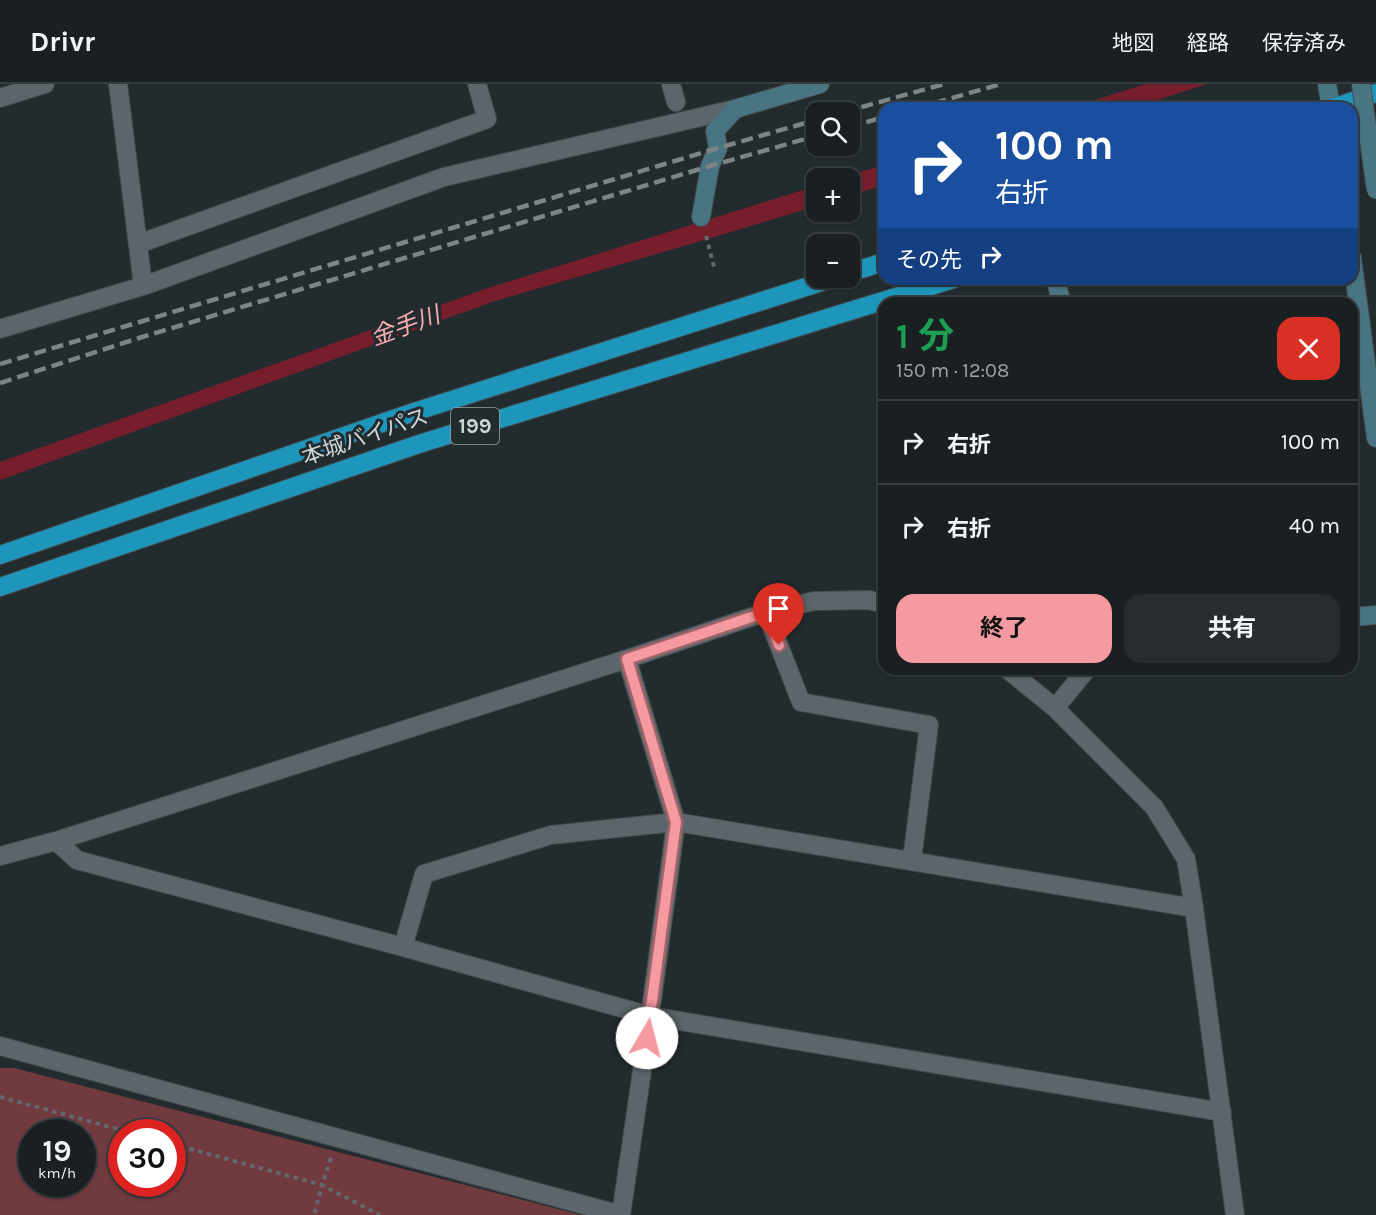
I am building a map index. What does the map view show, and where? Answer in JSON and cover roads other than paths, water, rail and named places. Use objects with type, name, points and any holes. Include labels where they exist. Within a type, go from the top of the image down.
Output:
[{"type":"highway","points":[[1350,102],[1376,93]]},
{"type":"highway","points":[[1358,139],[1376,132]]},
{"type":"highway","points":[[860,270],[878,264]]},
{"type":"highway","name":"本城バイパス","points":[[896,297],[935,285]]},
{"type":"highway","name":"本城バイパス","points":[[0,555],[411,413],[806,287]]},
{"type":"highway","name":"本城バイパス","points":[[0,586],[422,443],[878,302]]},
{"type":"street","points":[[0,98],[45,84]]},
{"type":"street","points":[[118,84],[143,286]]},
{"type":"street","points":[[138,244],[487,119],[477,84]]},
{"type":"street","points":[[671,84],[676,102]]},
{"type":"street","points":[[0,329],[143,286],[444,177],[735,110],[820,84]]},
{"type":"street","points":[[1327,84],[1331,102]]},
{"type":"street","points":[[1361,84],[1376,190]]},
{"type":"street","points":[[701,217],[710,166],[717,148],[715,131],[735,110]]},
{"type":"street","points":[[1358,303],[1376,438]]},
{"type":"street","points":[[0,856],[56,842],[627,659],[766,612],[814,601],[869,600],[878,602]]},
{"type":"street","points":[[766,612],[801,702],[929,725],[912,860]]},
{"type":"street","points":[[1358,616],[1376,615]]},
{"type":"street","points":[[0,1046],[621,1215],[676,822],[627,659]]},
{"type":"street","points":[[1014,675],[1055,708],[1154,807],[1186,859],[1222,1112],[1234,1215]]},
{"type":"street","points":[[1055,708],[1083,675]]},
{"type":"street","points":[[403,947],[424,874],[551,835],[676,822],[1194,908]]},
{"type":"street","points":[[56,842],[77,860],[650,1016],[1222,1112]]},
{"type":"water","points":[[1146,84],[1208,84],[1150,102],[1088,102]]},
{"type":"water","points":[[878,167],[878,187],[860,192],[860,172]]},
{"type":"water","name":"金手川","points":[[806,189],[806,209],[495,301],[0,480],[0,462],[488,288]]},
{"type":"railway","points":[[880,102],[944,84]]},
{"type":"railway","points":[[938,102],[1001,84]]},
{"type":"railway","points":[[860,108],[878,102]]},
{"type":"railway","points":[[860,124],[878,119]]},
{"type":"railway","points":[[0,364],[806,123]]},
{"type":"railway","points":[[0,383],[139,338],[806,139]]}]
